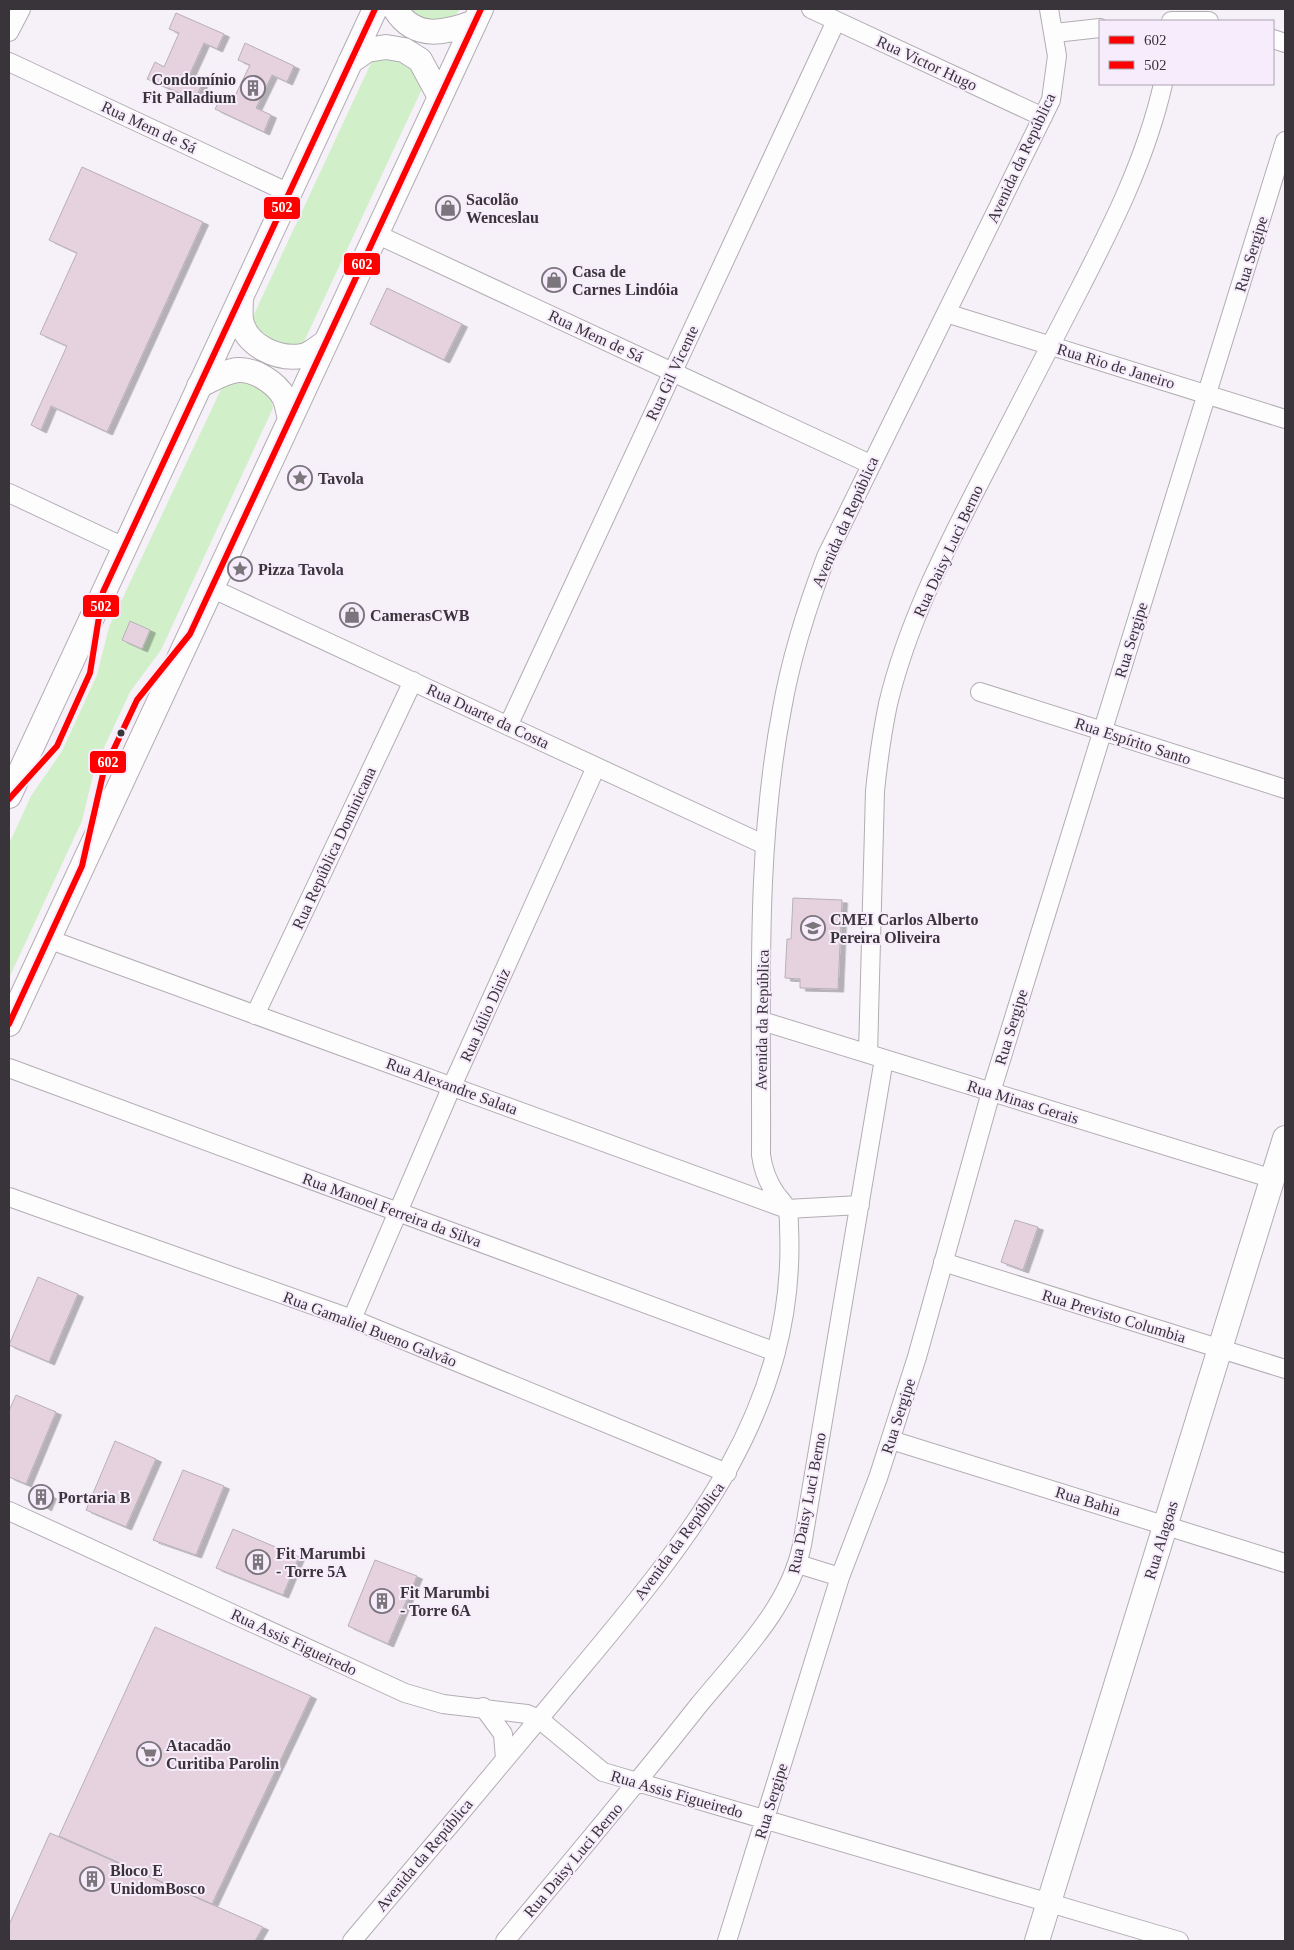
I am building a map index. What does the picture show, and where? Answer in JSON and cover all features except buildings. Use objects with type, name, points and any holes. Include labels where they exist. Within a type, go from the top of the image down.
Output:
[{"type":"main road","points":[[9,796],[375,9]]},
{"type":"main road","points":[[395,9],[413,27],[435,33],[451,31],[478,15]]},
{"type":"main road","points":[[9,1024],[478,15]]},
{"type":"main road","points":[[350,62],[367,50],[386,47],[404,50],[420,60],[440,97]]},
{"type":"main road","points":[[241,297],[241,321],[251,339],[267,351],[285,357],[304,356],[325,343]]},
{"type":"main road","points":[[199,386],[222,374],[239,370],[257,374],[274,383],[284,398],[290,419]]},
{"type":"main road","name":"Rua Alagoas","points":[[1037,1941],[1220,1349],[1279,1181],[1285,1138]]},
{"type":"street","points":[[9,32],[21,9]]},
{"type":"street","name":"Rua Victor Hugo","points":[[811,9],[1043,117]]},
{"type":"street","name":"Avenida da República","points":[[352,1941],[539,1719],[688,1534],[727,1473],[757,1411],[776,1352],[786,1289],[789,1252],[787,1209],[769,1184],[762,1170],[761,1155],[765,845],[775,750],[790,667],[826,557],[870,464],[1043,117],[1056,79],[1055,33],[1049,9]]},
{"type":"street","points":[[1183,18],[1200,20]]},
{"type":"street","name":"Rua Gil Vicente","points":[[508,726],[836,21]]},
{"type":"street","points":[[1055,33],[1099,28]]},
{"type":"street","name":"Rua Mem de Sá","points":[[9,62],[289,192]]},
{"type":"street","name":"Rua Daisy Luci Berno","points":[[505,1941],[638,1782],[767,1621],[788,1587],[798,1564],[860,1205],[876,1056],[872,838],[880,749],[888,703],[916,617],[939,565],[1132,180],[1153,124],[1164,85]]},
{"type":"street","name":"Rua Sergipe","points":[[727,1941],[840,1576],[890,1440],[920,1350],[990,1092],[1285,142]]},
{"type":"street","name":"Rua Mem de Sá","points":[[376,234],[870,464]]},
{"type":"street","name":"Rua Rio de Janeiro","points":[[946,313],[1285,419]]},
{"type":"street","points":[[9,493],[124,547]]},
{"type":"street","name":"Rua Duarte da Costa","points":[[212,588],[765,845]]},
{"type":"street","name":"Rua República Dominicana","points":[[255,1015],[413,681]]},
{"type":"street","name":"Rua Espírito Santo","points":[[980,692],[1285,789]]},
{"type":"street","name":"Rua Júlio Diniz","points":[[352,1319],[452,1086],[596,767]]},
{"type":"street","name":"Rua Alexandre Salata","points":[[48,939],[787,1209],[860,1205]]},
{"type":"street","name":"Rua Minas Gerais","points":[[762,1021],[1279,1181]]},
{"type":"street","name":"Rua Manoel Ferreira da Silva","points":[[9,1068],[776,1352]]},
{"type":"street","name":"Rua Gamaliel Bueno Galvão","points":[[9,1198],[352,1319],[727,1473]]},
{"type":"street","name":"Rua Previsto Columbia","points":[[943,1262],[1285,1369]]},
{"type":"street","name":"Rua Bahia","points":[[890,1440],[1285,1563]]},
{"type":"street","name":"Rua Assis Figueiredo","points":[[9,1511],[398,1691],[443,1704],[517,1711],[539,1719],[596,1768],[765,1820],[1179,1941]]},
{"type":"street","points":[[798,1564],[840,1576]]},
{"type":"street","points":[[483,1707],[503,1734],[505,1759]]},
{"type":"green space","points":[[410,9],[460,9],[450,19],[436,21],[422,18]]},
{"type":"green space","points":[[377,57],[398,60],[409,65],[422,81],[421,91],[302,346],[263,342],[251,321],[371,63]]},
{"type":"green space","points":[[245,379],[271,396],[273,408],[161,650],[130,692],[95,767],[82,821],[9,978],[9,844],[31,796],[62,751],[97,675],[109,627],[223,385]]},
{"type":"transit line","name":"502","points":[[9,799],[57,746],[90,673],[103,592],[375,9]]},
{"type":"transit line","name":"602","points":[[9,1024],[82,866],[104,770],[137,700],[190,634],[481,9]]},
{"type":"place","name":"Condomínio Fit Palladium","points":[[253,88]]},
{"type":"place","name":"Sacolão Wenceslau","points":[[448,208]]},
{"type":"place","name":"Casa de Carnes Lindóia","points":[[554,280]]},
{"type":"place","name":"Tavola","points":[[300,478]]},
{"type":"place","name":"Pizza Tavola","points":[[240,569]]},
{"type":"place","name":"CamerasCWB","points":[[352,615]]},
{"type":"place","name":"CMEI Carlos Alberto Pereira Oliveira","points":[[813,928]]},
{"type":"place","name":"Portaria B","points":[[41,1497]]},
{"type":"place","name":"Fit Marumbi - Torre 5A","points":[[258,1562]]},
{"type":"place","name":"Fit Marumbi - Torre 6A","points":[[382,1601]]},
{"type":"place","name":"Atacadão Curitiba Parolin","points":[[149,1754]]},
{"type":"place","name":"Bloco E UnidomBosco","points":[[92,1879]]}]
